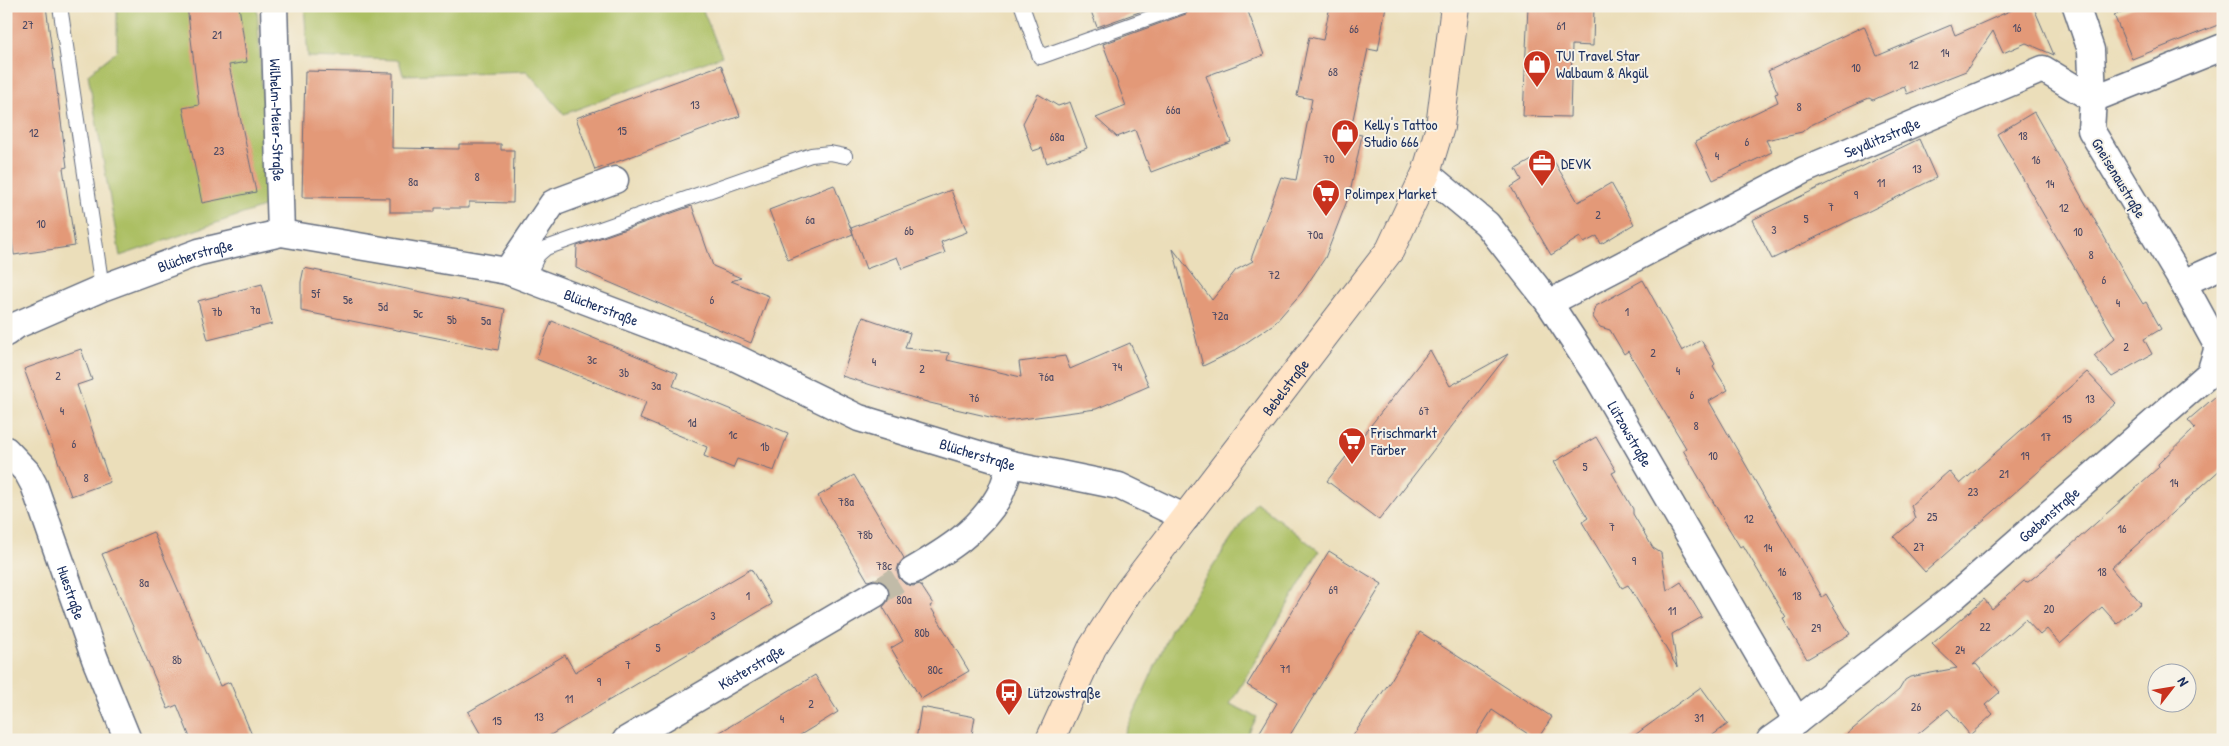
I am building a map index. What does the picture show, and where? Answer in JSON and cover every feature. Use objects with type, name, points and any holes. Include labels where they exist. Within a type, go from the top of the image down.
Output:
[{"type":"main road","name":"Bebelstraße","points":[[1050,740],[1092,648],[1128,592],[1390,250],[1426,173],[1440,127],[1454,6]]},
{"type":"street","name":"Wilhelm-Meier-Straße","points":[[274,6],[281,233]]},
{"type":"street","name":"Gneisenaustraße","points":[[2076,6],[2091,50],[2093,99],[2090,130],[2182,283]]},
{"type":"street","points":[[2093,99],[2223,47]]},
{"type":"street","name":"Seydlitzstraße","points":[[1549,303],[1804,170],[2044,69],[2093,99]]},
{"type":"street","name":"Lützowstraße","points":[[1426,173],[1487,224],[1549,303],[1598,378],[1797,721]]},
{"type":"street","points":[[517,275],[553,203],[615,180]]},
{"type":"street","name":"Blücherstraße","points":[[6,333],[17,325],[102,288],[199,252],[281,233],[517,275],[734,358],[859,418],[1011,464],[1119,486],[1186,518]]},
{"type":"street","points":[[2182,283],[2223,265]]},
{"type":"street","name":"Goebenstraße","points":[[1770,740],[1797,721],[1955,596],[2210,373],[2218,347],[2182,283]]},
{"type":"street","name":"Huestraße","points":[[6,450],[27,472],[34,486],[95,659],[128,740]]},
{"type":"street","points":[[912,571],[973,531],[999,496],[1011,464]]},
{"type":"street","name":"Kösterstraße","points":[[626,740],[875,594]]},
{"type":"lane","points":[[60,6],[102,288]]},
{"type":"lane","points":[[1022,6],[1040,57],[1183,6]]},
{"type":"lane","points":[[517,275],[546,248],[811,155],[830,153],[845,156]]},
{"type":"green space","points":[[117,6],[257,6],[269,205],[120,256],[88,74],[117,51]]},
{"type":"green space","points":[[304,6],[701,6],[722,56],[564,114],[527,71],[403,75],[399,60],[308,57]]},
{"type":"green space","points":[[1256,502],[1319,551],[1230,704],[1257,717],[1245,740],[1122,740],[1172,628]]},
{"type":"building","points":[[6,6],[46,6],[67,167],[63,168],[75,246],[14,255],[6,199]]},
{"type":"building","points":[[187,6],[239,6],[247,62],[229,65],[256,192],[202,203],[183,108],[199,105]]},
{"type":"building","points":[[1089,6],[1156,6],[1097,27]]},
{"type":"building","points":[[1192,6],[1246,6],[1264,55],[1206,76],[1231,142],[1151,172],[1135,130],[1117,137],[1096,118],[1126,106],[1103,44],[1186,14]]},
{"type":"building","points":[[1330,6],[1386,6],[1378,51],[1368,49],[1350,133],[1362,135],[1350,193],[1325,258],[1302,292],[1275,323],[1234,351],[1203,366],[1173,249],[1212,300],[1236,270],[1253,261],[1251,259],[1281,177],[1296,180],[1312,99],[1297,96],[1309,37],[1323,40]]},
{"type":"building","points":[[1528,6],[1594,6],[1593,46],[1572,45],[1570,117],[1523,116]]},
{"type":"building","points":[[2021,6],[2033,6],[2054,55],[2026,43],[2003,53],[1993,31],[1966,71],[1907,94],[1904,86],[1873,100],[1869,98],[1809,126],[1802,132],[1766,140],[1772,152],[1713,180],[1695,142],[1778,102],[1775,94],[1778,93],[1768,71],[1864,26],[1877,56],[1951,25],[1955,35]]},
{"type":"building","points":[[2137,6],[2223,6],[2223,23],[2132,59],[2114,15]]},
{"type":"building","points":[[721,65],[740,116],[595,170],[576,118]]},
{"type":"building","points":[[305,71],[393,73],[392,148],[459,149],[459,144],[501,144],[501,150],[514,150],[513,203],[469,202],[469,208],[435,208],[435,212],[390,212],[390,198],[302,197]]},
{"type":"building","points":[[1038,94],[1058,106],[1070,102],[1087,148],[1047,163],[1042,148],[1033,151],[1023,123]]},
{"type":"building","points":[[2034,112],[2129,281],[2143,304],[2146,302],[2161,329],[2144,339],[2152,354],[2112,377],[2094,356],[2115,338],[1997,134]]},
{"type":"building","points":[[1919,139],[1936,178],[1772,259],[1752,220]]},
{"type":"building","points":[[1548,151],[1578,202],[1611,183],[1634,224],[1601,244],[1597,236],[1584,243],[1580,237],[1551,255],[1511,187],[1522,180],[1516,169]]},
{"type":"building","points":[[834,185],[853,234],[788,260],[769,210]]},
{"type":"building","points":[[951,190],[967,232],[941,242],[945,253],[902,269],[897,257],[866,269],[851,228]]},
{"type":"building","points":[[692,206],[713,266],[741,278],[731,281],[769,296],[751,343],[576,268],[577,246]]},
{"type":"building","points":[[304,268],[505,309],[498,350],[301,311],[301,282]]},
{"type":"building","points":[[1643,280],[1682,351],[1701,340],[1715,364],[1713,366],[1728,390],[1709,401],[1822,597],[1826,594],[1850,634],[1807,659],[1783,619],[1786,618],[1743,545],[1740,547],[1722,517],[1683,450],[1686,448],[1628,351],[1624,354],[1610,330],[1600,327],[1593,317],[1596,306]]},
{"type":"building","points":[[262,284],[272,324],[208,340],[198,301]]},
{"type":"building","points":[[863,317],[910,333],[905,348],[949,353],[947,360],[1021,377],[1019,362],[1065,356],[1070,369],[1130,343],[1149,386],[1096,409],[1007,421],[930,403],[842,376]]},
{"type":"building","points":[[552,321],[678,373],[673,386],[788,433],[774,471],[737,459],[733,468],[704,456],[707,447],[640,419],[646,402],[536,359]]},
{"type":"building","points":[[81,349],[92,380],[77,385],[110,482],[71,496],[24,369]]},
{"type":"building","points":[[1430,350],[1450,386],[1508,354],[1379,520],[1327,481]]},
{"type":"building","points":[[2087,372],[2116,403],[1925,572],[1894,537],[1915,519],[1911,505],[1949,471],[1960,484]]},
{"type":"building","points":[[2223,390],[2223,467],[2111,568],[2141,603],[2117,624],[2102,607],[2060,644],[2047,629],[2040,635],[2025,619],[1973,665],[1976,664],[2000,692],[1985,705],[1993,714],[1970,735],[1948,709],[1911,740],[1840,740],[1899,690],[1905,680],[1910,677],[1957,668],[1932,644],[1984,599],[1992,609],[2024,581],[2028,582],[2043,570],[2159,467],[2158,464],[2195,428],[2188,420]]},
{"type":"building","points":[[1596,437],[1616,471],[1612,473],[1633,509],[1633,514],[1653,548],[1661,553],[1667,591],[1681,582],[1702,617],[1672,634],[1677,667],[1628,585],[1622,588],[1582,522],[1588,518],[1554,462]]},
{"type":"building","points":[[854,475],[904,558],[899,564],[897,571],[899,578],[905,584],[913,586],[920,584],[933,604],[930,606],[969,671],[921,699],[891,648],[903,641],[883,607],[888,601],[890,593],[888,587],[882,581],[874,579],[868,581],[818,496]]},
{"type":"building","points":[[153,532],[220,686],[230,682],[254,740],[191,740],[177,705],[168,709],[102,554]]},
{"type":"building","points":[[1329,551],[1382,584],[1287,740],[1255,740],[1277,703],[1247,685]]},
{"type":"building","points":[[751,569],[772,604],[542,740],[484,740],[468,712],[565,655],[575,672]]},
{"type":"building","points":[[1420,632],[1552,717],[1537,740],[1492,710],[1473,740],[1350,740],[1391,680]]},
{"type":"building","points":[[815,675],[838,712],[792,740],[707,740]]},
{"type":"building","points":[[1701,687],[1728,724],[1706,740],[1628,740]]},
{"type":"building","points":[[921,707],[975,717],[971,740],[916,740]]},
{"type":"tunnel","points":[[875,594],[912,571]]},
{"type":"place","name":"TUI Travel Star Walbaum & Akgül","points":[[1537,88]]},
{"type":"place","name":"Kelly's Tattoo Studio 666","points":[[1345,157]]},
{"type":"place","name":"DEVK","points":[[1542,187]]},
{"type":"place","name":"Polimpex Market","points":[[1326,217]]},
{"type":"place","name":"Frischmarkt Färber","points":[[1352,465]]},
{"type":"place","name":"Lützowstraße","points":[[1009,716]]}]
